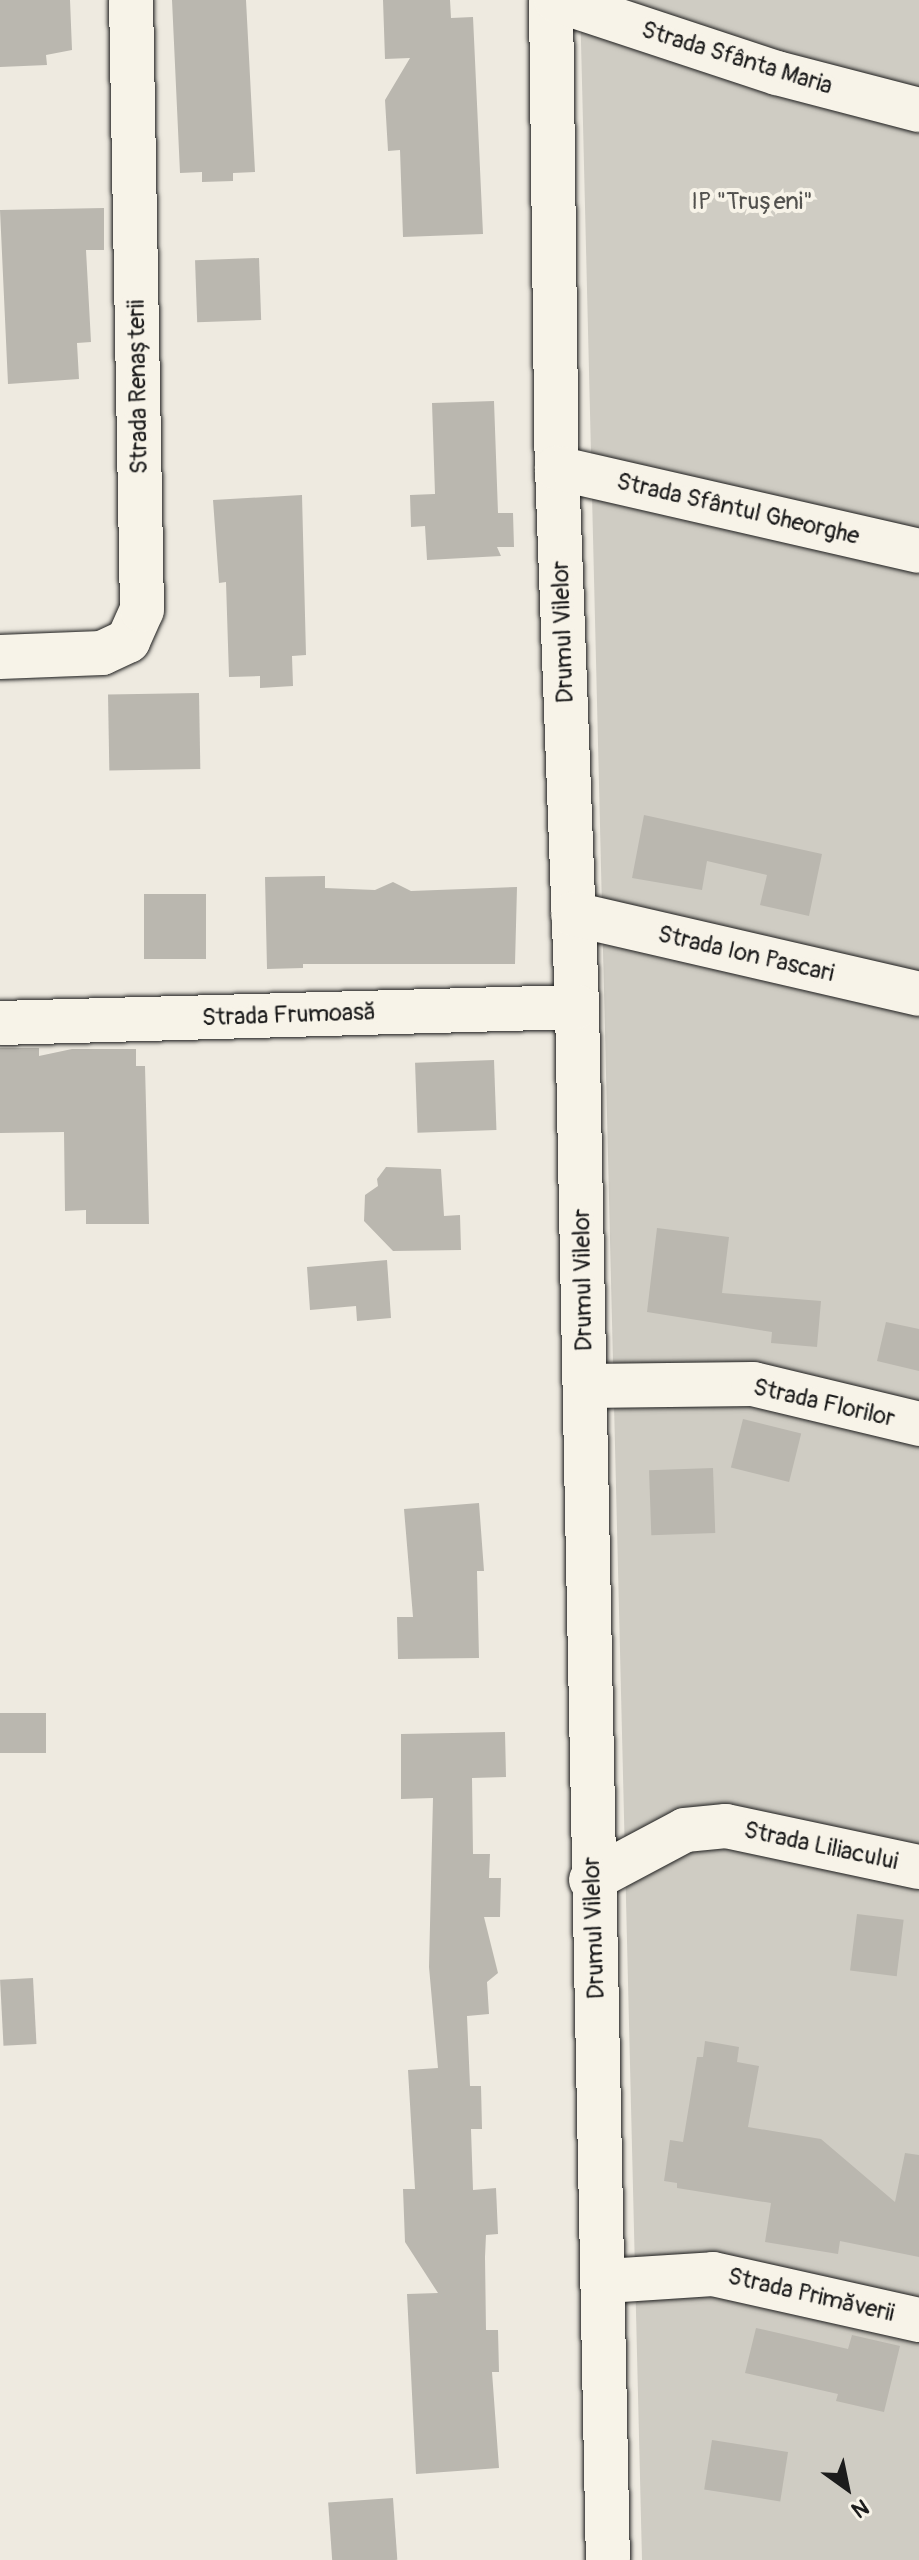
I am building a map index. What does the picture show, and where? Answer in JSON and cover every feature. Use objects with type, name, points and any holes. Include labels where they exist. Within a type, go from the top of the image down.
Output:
[{"type":"street","name":"Strada Renașterii","points":[[0,657],[102,653],[128,641],[142,610],[131,0]]},
{"type":"street","name":"Strada Sfânta Maria","points":[[554,0],[762,68],[919,110]]},
{"type":"street","name":"Drumul Vilelor","points":[[554,0],[557,468],[577,1007],[586,1386],[591,1880],[606,2281],[608,2560]]},
{"type":"street","name":"Strada Sfântul Gheorghe","points":[[557,468],[919,551]]},
{"type":"street","name":"Strada Ion Pascari","points":[[573,914],[919,994]]},
{"type":"street","name":"Strada Frumoasă","points":[[0,1023],[577,1007]]},
{"type":"street","name":"Strada Florilor","points":[[586,1386],[753,1384],[919,1424]]},
{"type":"street","name":"Strada Liliacului","points":[[591,1880],[685,1830],[726,1826],[919,1867]]},
{"type":"street","name":"Strada Primăverii","points":[[606,2281],[713,2274],[919,2320]]},
{"type":"green space","name":"IP \"Trușeni\"","points":[[580,0],[919,0],[919,2560],[642,2560]]},
{"type":"building","points":[[0,0],[70,0],[72,50],[46,55],[47,65],[0,67]]},
{"type":"building","points":[[172,0],[246,0],[255,172],[233,173],[233,181],[202,182],[202,172],[180,173]]},
{"type":"building","points":[[383,0],[450,0],[451,18],[473,17],[483,234],[403,237],[400,150],[388,151],[385,100],[410,58],[385,59]]},
{"type":"building","points":[[104,208],[104,250],[86,250],[91,342],[77,343],[79,379],[8,384],[0,210]]},
{"type":"building","points":[[259,258],[261,320],[197,322],[195,260]]},
{"type":"building","points":[[494,401],[498,513],[513,513],[514,547],[497,547],[501,556],[427,560],[425,526],[411,527],[410,495],[435,494],[432,403]]},
{"type":"building","points":[[302,495],[306,655],[292,656],[293,686],[260,688],[260,676],[229,677],[226,582],[219,583],[213,500]]},
{"type":"building","points":[[199,693],[200,769],[109,771],[108,695]]},
{"type":"building","points":[[644,815],[822,854],[809,916],[760,905],[767,875],[707,861],[702,890],[632,878]]},
{"type":"building","points":[[325,876],[325,888],[375,890],[393,882],[411,891],[517,887],[515,964],[303,964],[303,968],[267,969],[265,877]]},
{"type":"building","points":[[144,894],[206,894],[206,959],[144,959]]},
{"type":"building","points":[[0,1048],[39,1048],[39,1056],[72,1049],[136,1049],[136,1066],[145,1066],[149,1224],[86,1224],[86,1210],[65,1211],[64,1132],[0,1133]]},
{"type":"building","points":[[494,1060],[496,1130],[417,1133],[415,1063]]},
{"type":"building","points":[[386,1167],[441,1169],[444,1216],[460,1215],[461,1250],[393,1251],[364,1221],[365,1195],[378,1186],[377,1179]]},
{"type":"building","points":[[657,1228],[729,1237],[722,1293],[821,1301],[817,1347],[771,1343],[772,1332],[647,1312]]},
{"type":"building","points":[[387,1260],[391,1318],[357,1321],[356,1306],[310,1310],[307,1267]]},
{"type":"building","points":[[886,1322],[919,1329],[919,1371],[877,1361]]},
{"type":"building","points":[[743,1419],[801,1434],[789,1482],[731,1468]]},
{"type":"building","points":[[713,1468],[715,1533],[651,1535],[649,1470]]},
{"type":"building","points":[[479,1503],[484,1571],[477,1571],[479,1658],[398,1659],[397,1617],[413,1617],[404,1509]]},
{"type":"building","points":[[0,1713],[46,1713],[46,1753],[0,1753]]},
{"type":"building","points":[[505,1732],[506,1777],[472,1778],[473,1854],[490,1854],[489,1878],[501,1878],[500,1917],[484,1917],[498,1973],[487,1982],[489,2014],[467,2016],[470,2086],[481,2086],[482,2129],[471,2129],[473,2190],[496,2188],[498,2234],[486,2235],[485,2257],[486,2330],[498,2330],[499,2372],[492,2372],[499,2468],[416,2474],[407,2294],[438,2293],[405,2242],[403,2189],[415,2189],[408,2070],[438,2068],[429,1967],[433,1798],[401,1799],[401,1734]]},
{"type":"building","points":[[857,1914],[904,1920],[897,1976],[850,1971]]},
{"type":"building","points":[[33,1978],[36,2044],[3,2046],[0,1980]]},
{"type":"building","points":[[705,2041],[739,2047],[737,2062],[759,2066],[748,2127],[821,2139],[895,2202],[905,2153],[919,2155],[919,2257],[840,2241],[838,2254],[765,2242],[771,2203],[677,2188],[677,2183],[664,2181],[670,2140],[683,2142],[697,2057],[703,2057]]},
{"type":"building","points":[[756,2328],[848,2349],[852,2335],[900,2346],[884,2412],[836,2401],[838,2394],[745,2373]]},
{"type":"building","points":[[712,2440],[788,2452],[780,2501],[704,2489]]},
{"type":"building","points":[[393,2498],[397,2560],[332,2560],[328,2503]]}]
